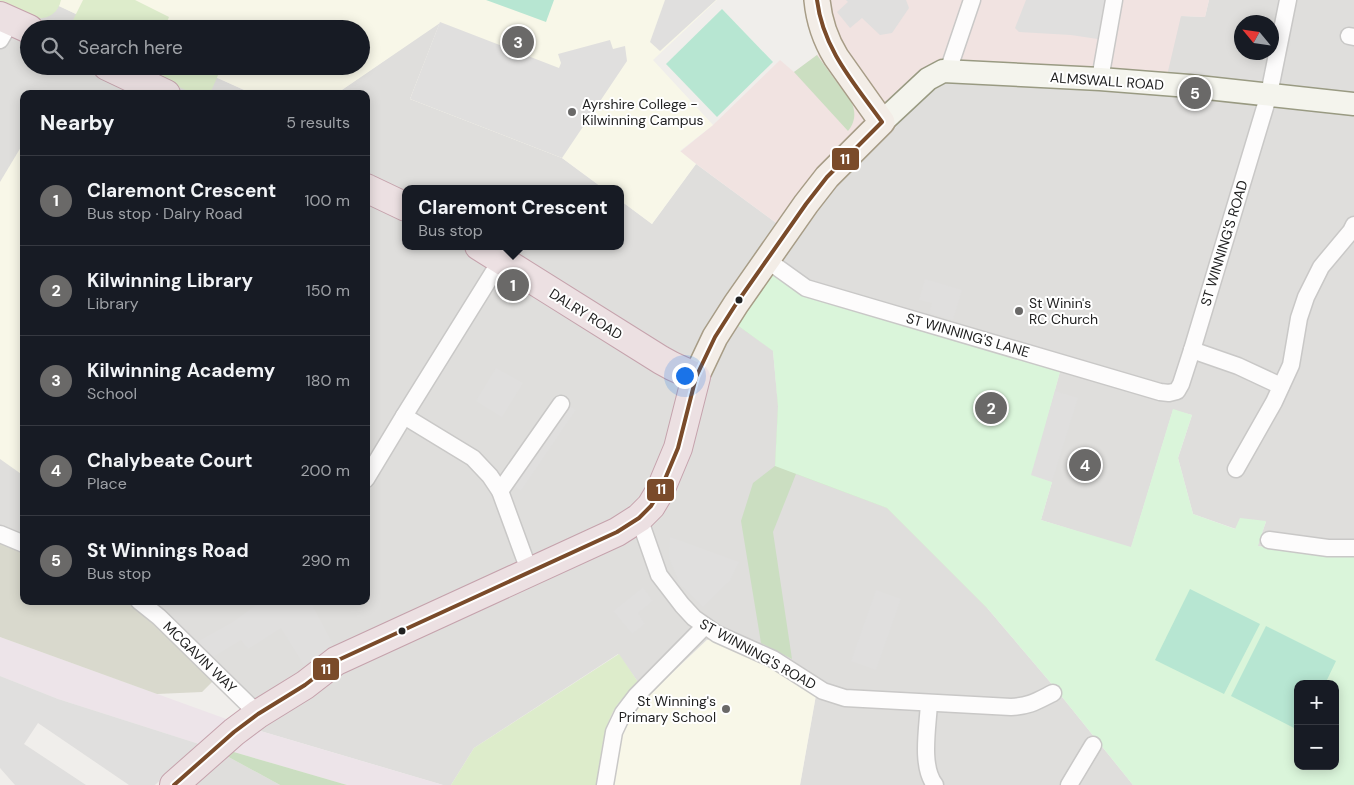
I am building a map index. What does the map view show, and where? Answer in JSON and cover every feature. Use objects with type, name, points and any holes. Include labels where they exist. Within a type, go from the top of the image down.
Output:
[{"type":"highway","points":[[126,75],[158,90]]},
{"type":"highway","points":[[370,190],[402,205]]},
{"type":"highway","name":"DALRY ROAD","points":[[490,253],[666,363],[696,377]]},
{"type":"highway","points":[[174,785],[234,732],[258,714],[305,685],[336,661],[617,532],[639,518],[651,506],[674,457],[682,435],[696,377]]},
{"type":"main road","points":[[817,0],[824,35],[829,46],[882,122]]},
{"type":"main road","points":[[696,377],[715,337],[736,304],[827,177],[928,79],[943,70],[948,70]]},
{"type":"main road","name":"ALMSWALL ROAD","points":[[948,70],[1100,79],[1269,94],[1354,104]]},
{"type":"street","points":[[948,70],[972,0]]},
{"type":"street","points":[[1100,79],[1114,0]]},
{"type":"street","name":"ST WINNING'S ROAD","points":[[1177,392],[1192,350],[1269,94],[1288,0]]},
{"type":"street","points":[[1236,469],[1274,402],[1291,365],[1299,318],[1306,296],[1321,267],[1354,225]]},
{"type":"street","points":[[370,472],[404,416],[490,253]]},
{"type":"street","name":"ST WINNING'S LANE","points":[[767,260],[806,288],[1160,392],[1177,392]]},
{"type":"street","points":[[1192,350],[1238,366],[1281,386]]},
{"type":"street","points":[[500,491],[561,404]]},
{"type":"street","points":[[404,416],[473,458],[486,471],[500,491],[530,572]]},
{"type":"street","name":"ST WINNING'S ROAD","points":[[639,518],[659,575],[694,618],[717,634],[774,659],[823,691],[845,698],[1011,708],[1032,704],[1053,693]]},
{"type":"street","points":[[0,534],[20,542]]},
{"type":"street","points":[[1270,540],[1328,548],[1354,548]]},
{"type":"street","name":"MCGAVIN WAY","points":[[144,605],[159,617],[258,714]]},
{"type":"street","points":[[605,785],[614,732],[623,713],[636,696],[705,626]]},
{"type":"street","points":[[929,703],[926,758],[928,770],[935,785]]},
{"type":"street","points":[[1069,785],[1093,745]]},
{"type":"shaded area","points":[[0,0],[46,0],[89,20],[20,20],[20,75],[211,75],[244,90],[20,90],[20,550],[0,542]]},
{"type":"shaded area","name":"Ayrshire College - Kilwinning Campus","points":[[46,0],[717,0],[653,60],[713,125],[680,151],[696,164],[652,224],[624,203],[624,185],[599,185],[562,158],[410,99],[440,23],[370,71],[370,20],[89,20]]},
{"type":"shaded area","points":[[665,0],[716,0],[660,51],[650,42]]},
{"type":"shaded area","points":[[817,0],[1209,0],[1205,17],[1181,16],[1165,84],[948,71],[787,231],[680,152],[713,125],[780,60],[794,72],[829,46]]},
{"type":"shaded area","points":[[846,0],[906,0],[909,8],[892,33],[880,35],[862,18],[850,28],[837,12],[848,2]]},
{"type":"shaded area","points":[[1026,0],[1121,0],[1111,41],[1071,35],[1019,32],[1015,28]]},
{"type":"shaded area","points":[[1209,0],[1354,0],[1354,556],[1322,555],[1257,546],[1266,522],[1236,529],[1193,514],[1178,458],[1192,415],[1173,410],[1131,548],[1041,520],[1052,482],[1031,475],[1061,368],[775,271],[737,324],[773,350],[778,406],[775,466],[887,508],[988,609],[1133,785],[800,785],[816,695],[713,639],[707,640],[646,697],[618,654],[474,748],[451,785],[443,785],[257,730],[269,721],[134,605],[370,605],[370,90],[342,90],[363,75],[370,75],[370,70],[440,22],[410,99],[562,158],[599,185],[402,185],[402,250],[624,250],[624,203],[652,224],[696,164],[787,231],[928,79],[1182,16],[1205,17]]},
{"type":"shaded area","points":[[440,22],[559,68],[561,63],[558,54],[610,40],[613,49],[625,46],[627,61],[562,158],[410,99]]},
{"type":"shaded area","name":"Ayrshire College - Kilwinning Campus","points":[[211,75],[364,75],[342,90],[244,90]]},
{"type":"shaded area","points":[[20,149],[20,473],[0,459],[0,182]]},
{"type":"shaded area","points":[[925,279],[962,290],[953,320],[929,313],[932,303],[919,300]]},
{"type":"shaded area","points":[[496,368],[523,383],[502,417],[476,401]]},
{"type":"shaded area","points":[[1055,391],[1078,398],[1052,482],[1031,475]]},
{"type":"shaded area","points":[[567,404],[576,410],[521,491],[512,485]]},
{"type":"shaded area","points":[[670,537],[739,562],[730,581],[703,607],[680,585],[669,558]]},
{"type":"shaded area","points":[[0,542],[20,550],[20,605],[135,605],[215,679],[202,692],[157,694],[0,637]]},
{"type":"shaded area","points":[[643,587],[653,601],[638,613],[645,624],[632,634],[613,611]]},
{"type":"shaded area","points":[[876,590],[901,599],[876,670],[851,661]]},
{"type":"shaded area","points":[[256,605],[312,605],[335,648],[304,665],[281,628],[248,649],[241,640],[213,657],[197,642],[233,622]]},
{"type":"shaded area","points":[[0,637],[257,730],[443,785],[347,785],[227,750],[199,744],[58,699],[0,676]]},
{"type":"shaded area","name":"St Winning's Primary School","points":[[714,639],[771,664],[816,695],[800,785],[613,785],[621,735],[631,718],[645,699],[707,640]]},
{"type":"shaded area","points":[[0,676],[58,699],[199,744],[155,785],[129,785],[38,723],[24,744],[86,785],[15,785],[0,768]]},
{"type":"shaded area","points":[[223,754],[280,785],[190,785]]},
{"type":"green space","points":[[0,0],[61,0],[60,5],[51,15],[43,18],[34,18],[0,3]]},
{"type":"green space","points":[[83,0],[135,0],[169,17],[168,20],[73,20]]},
{"type":"green space","points":[[486,0],[554,0],[546,22]]},
{"type":"green space","points":[[722,9],[773,62],[717,117],[666,64]]},
{"type":"green space","points":[[817,55],[852,103],[854,118],[848,131],[794,72]]},
{"type":"green space","points":[[218,75],[211,90],[186,90],[156,76]]},
{"type":"green space","points":[[775,271],[988,609],[887,508],[796,474],[773,532],[792,659],[761,643],[741,521],[753,483],[775,466],[778,406],[774,351],[737,325]]},
{"type":"green space","points":[[775,271],[1061,368],[1032,475],[1052,482],[1041,520],[1131,547],[1173,409],[1192,415],[1178,458],[1193,514],[1235,529],[1240,518],[1266,521],[1258,546],[1322,555],[1354,556],[1354,785],[1133,785],[988,609],[887,508],[775,466],[778,406],[773,351],[737,325]]},
{"type":"green space","points":[[1190,589],[1260,624],[1224,694],[1155,660]]},
{"type":"green space","points":[[1266,626],[1336,661],[1327,680],[1294,680],[1294,728],[1231,696]]},
{"type":"green space","points":[[619,654],[638,682],[616,706],[608,723],[605,731],[597,785],[451,785],[474,748]]},
{"type":"green space","points":[[227,750],[347,785],[280,785],[223,754]]},
{"type":"transit line","name":"11","points":[[174,785],[234,732],[258,714],[305,685],[336,661],[617,532],[639,518],[651,506],[660,491],[678,448],[696,377],[715,337],[806,204],[827,177],[882,122],[841,65],[833,50],[820,18],[817,0]]},
{"type":"place","name":"Kilwinning Academy","points":[[518,42]]},
{"type":"place","name":"St Winnings Road","points":[[1195,93]]},
{"type":"place","name":"Ayrshire College - Kilwinning Campus","points":[[572,112]]},
{"type":"place","name":"Claremont Crescent","points":[[513,285]]},
{"type":"place","name":"St Winin's RC Church","points":[[1019,311]]},
{"type":"place","name":"Kilwinning Library","points":[[991,408]]},
{"type":"place","name":"Chalybeate Court","points":[[1085,465]]},
{"type":"place","name":"St Winning's Primary School","points":[[726,709]]}]
